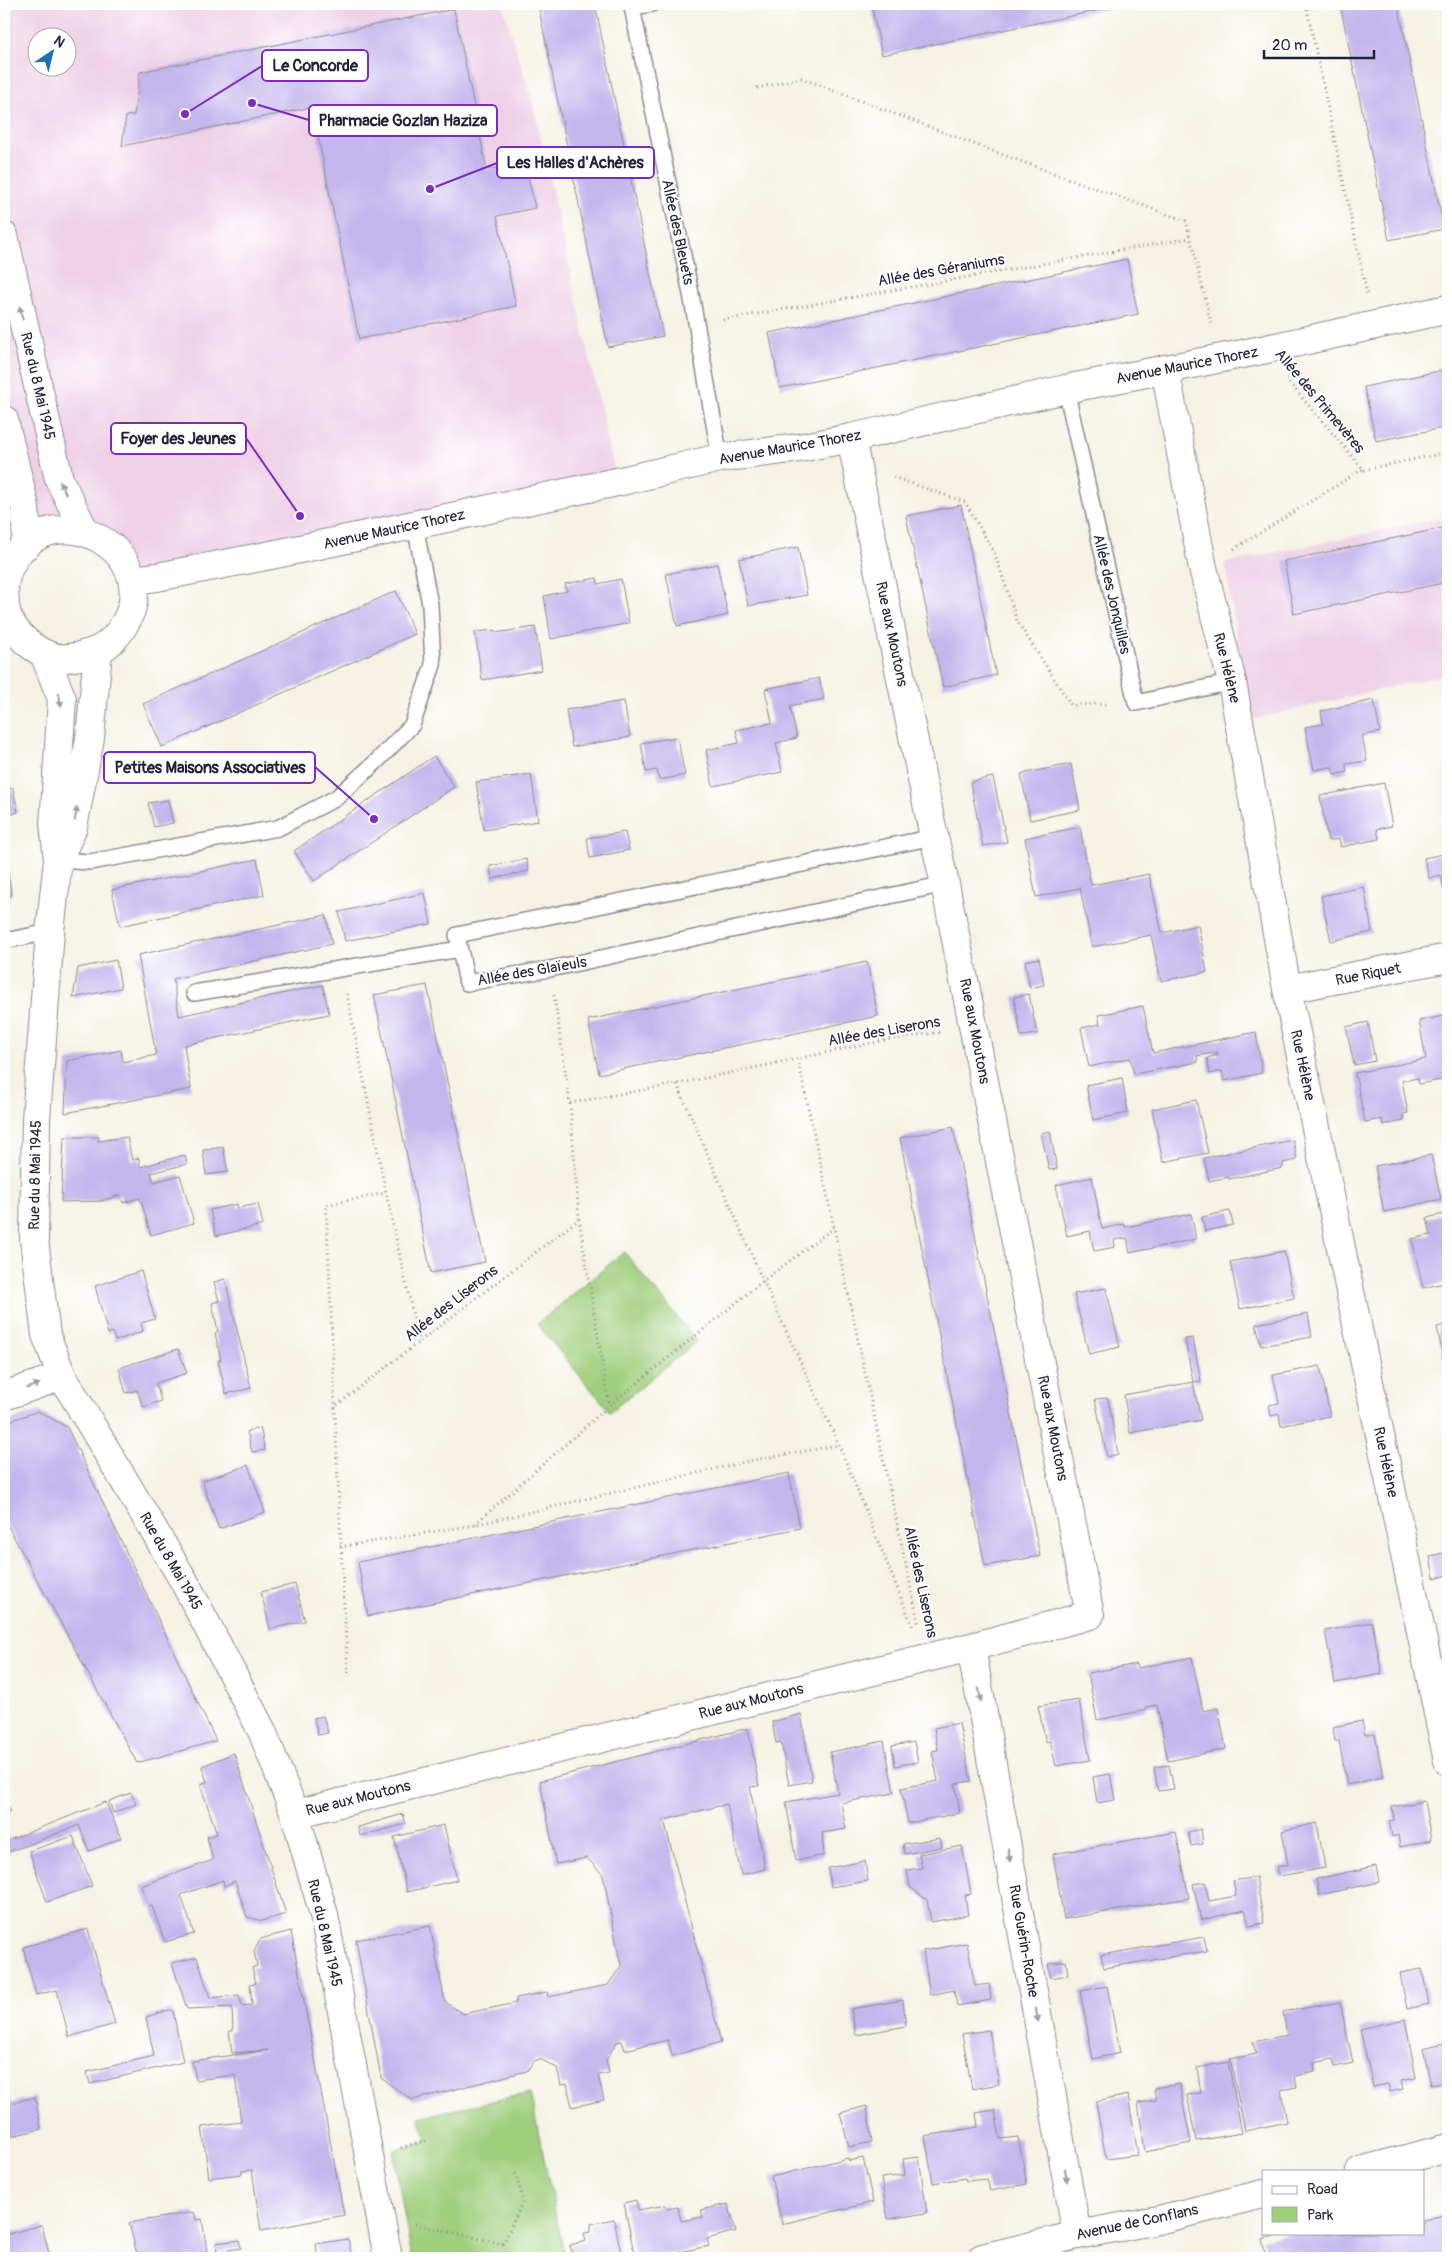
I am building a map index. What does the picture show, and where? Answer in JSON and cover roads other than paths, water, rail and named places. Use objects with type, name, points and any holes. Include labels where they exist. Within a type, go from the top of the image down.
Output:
[{"type":"street","name":"Rue du 8 Mai 1945","points":[[4,236],[59,479],[85,532]]},
{"type":"street","name":"Avenue Maurice Thorez","points":[[132,580],[157,577],[415,525],[720,458],[799,448],[851,438],[1066,389],[1262,350],[1448,309]]},
{"type":"street","name":"Rue Hélène","points":[[1165,369],[1202,568],[1232,682],[1287,989],[1448,1760]]},
{"type":"street","points":[[4,420],[25,507],[27,545]]},
{"type":"street","name":"Rue aux Moutons","points":[[295,1814],[971,1647],[1090,1615],[946,884],[934,837],[851,438]]},
{"type":"street","points":[[61,529],[85,532],[99,536],[116,550],[123,560],[132,580],[133,598],[128,619],[116,638],[98,651],[67,658],[44,654],[19,635],[6,617],[4,586],[10,564],[21,548],[39,536],[61,529]]},
{"type":"street","name":"Rue du 8 Mai 1945","points":[[58,860],[73,827],[90,738],[98,651]]},
{"type":"street","name":"Rue du 8 Mai 1945","points":[[44,654],[62,699],[54,824],[58,860],[50,932],[36,1119],[34,1239],[46,1335],[62,1376],[184,1581],[262,1731],[295,1814],[324,1915],[388,2258]]},
{"type":"street","name":"Rue Riquet","points":[[1287,989],[1448,958]]},
{"type":"street","points":[[4,1396],[62,1376]]},
{"type":"street","name":"Rue Guérin-Roche","points":[[971,1647],[1077,2235]]},
{"type":"street","points":[[1364,2170],[1448,2148]]},
{"type":"street","name":"Avenue de Conflans","points":[[982,2258],[1077,2235],[1158,2220],[1186,2211],[1262,2194]]},
{"type":"lane","name":"Allée des Bleuets","points":[[652,4],[632,7],[720,458]]},
{"type":"lane","name":"Allée des Jonquilles","points":[[1066,389],[1136,703],[1232,682]]},
{"type":"lane","points":[[58,860],[90,862],[278,828],[336,798],[376,762],[412,726],[433,665],[430,605],[415,525]]},
{"type":"lane","points":[[194,993],[460,949],[457,934],[934,837]]},
{"type":"lane","name":"Allée des Glaïeuls","points":[[460,949],[467,982],[550,969],[946,884]]},
{"type":"lane","points":[[4,941],[50,932]]},
{"type":"place","name":"Pharmacie Gozlan Haziza","points":[[252,103]]},
{"type":"place","name":"Le Concorde","points":[[185,114]]},
{"type":"place","name":"Les Halles d'Achères","points":[[430,189]]},
{"type":"place","name":"Foyer des Jeunes","points":[[300,516]]},
{"type":"place","name":"Petites Maisons Associatives","points":[[374,819]]}]
